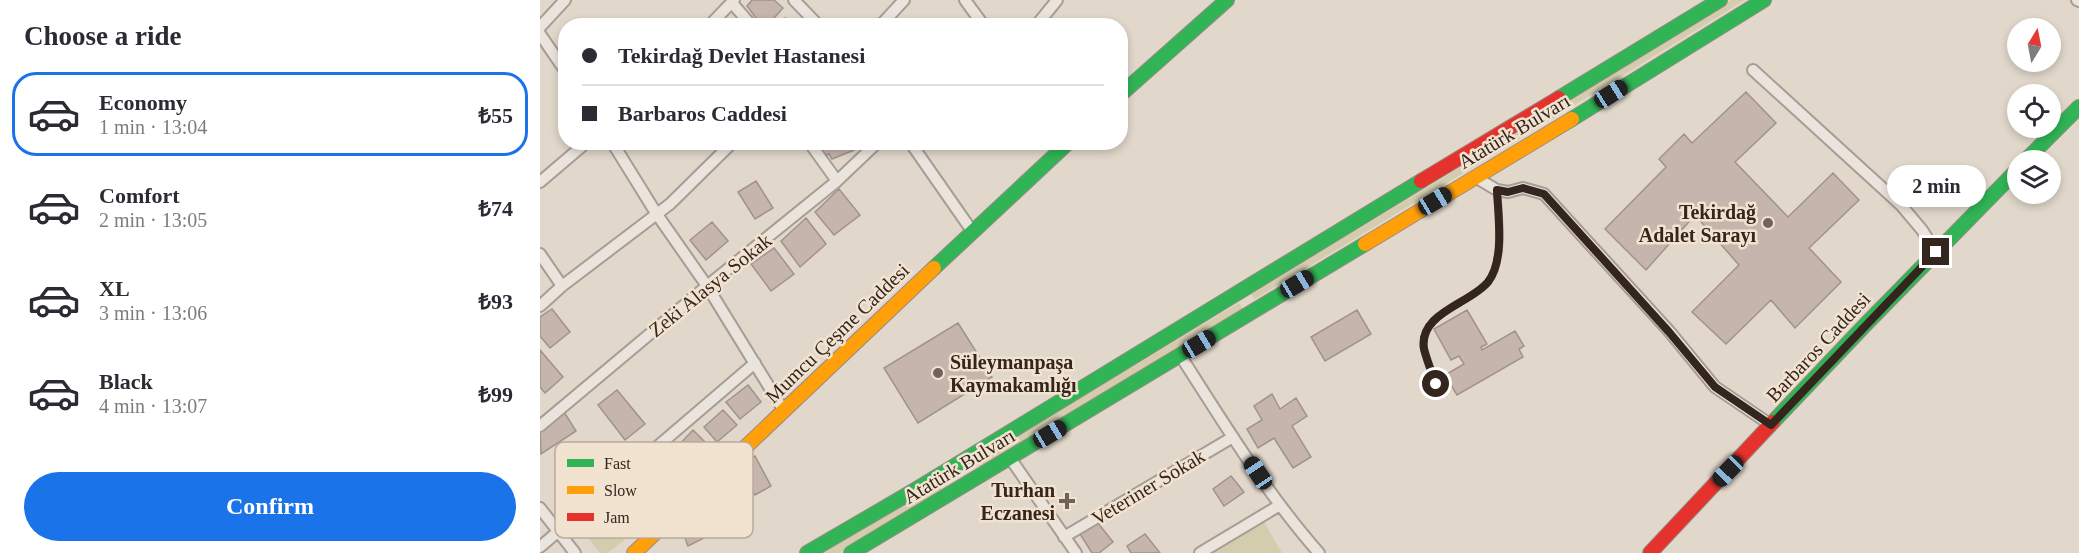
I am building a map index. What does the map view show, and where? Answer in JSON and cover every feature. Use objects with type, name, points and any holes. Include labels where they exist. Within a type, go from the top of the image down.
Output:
[{"type":"main road","points":[[1128,88],[1227,0]]},
{"type":"main road","name":"Atatürk Bulvarı","points":[[807,553],[897,501],[1720,0]]},
{"type":"main road","name":"Atatürk Bulvarı","points":[[851,553],[1535,142],[1764,0]]},
{"type":"main road","points":[[2036,150],[2079,107]]},
{"type":"main road","name":"Mumcu Çeşme Caddesi","points":[[751,442],[1060,150]]},
{"type":"main road","name":"Barbaros Caddesi","points":[[1650,553],[2007,180]]},
{"type":"main road","name":"Mumcu Çeşme Caddesi","points":[[634,553],[650,538]]},
{"type":"street","points":[[540,27],[565,0]]},
{"type":"street","points":[[794,0],[811,18]]},
{"type":"street","points":[[887,18],[904,0]]},
{"type":"street","points":[[965,0],[978,18]]},
{"type":"street","points":[[1042,18],[1057,0]]},
{"type":"street","points":[[716,18],[733,1],[746,18]]},
{"type":"street","points":[[540,34],[558,60]]},
{"type":"street","points":[[1753,70],[1901,205],[1922,230],[1936,252]]},
{"type":"street","points":[[540,182],[578,150]]},
{"type":"street","points":[[617,150],[784,411]]},
{"type":"street","points":[[540,306],[562,286],[670,204],[725,150]]},
{"type":"street","points":[[815,150],[837,181]]},
{"type":"street","name":"Zeki Alasya Sokak","points":[[540,426],[706,286],[837,181],[870,150]]},
{"type":"street","points":[[917,150],[972,231]]},
{"type":"street","points":[[1475,177],[1497,190],[1508,192],[1523,188],[1544,194],[1669,332],[1715,387],[1771,425]]},
{"type":"street","points":[[540,254],[562,286]]},
{"type":"street","points":[[1180,355],[1280,505],[1319,553]]},
{"type":"street","points":[[663,442],[755,363]]},
{"type":"street","name":"Veteriner Sokak","points":[[1064,537],[1233,437]]},
{"type":"street","points":[[1010,458],[1076,553]]},
{"type":"street","points":[[1200,553],[1280,505]]},
{"type":"street","points":[[540,508],[555,526]]},
{"type":"street","points":[[540,547],[555,534]]},
{"type":"street","points":[[564,538],[575,553]]},
{"type":"lane","points":[[1436,384],[1424,347],[1426,331],[1437,317],[1466,300],[1488,282],[1496,264],[1499,228],[1497,190]]},
{"type":"shaded area","points":[[1731,0],[1745,0],[1534,130],[1529,124]]},
{"type":"shaded area","points":[[1519,132],[1523,137],[1255,299],[1251,294]]},
{"type":"shaded area","points":[[1239,303],[1243,309],[979,467],[975,461]]},
{"type":"shaded area","points":[[938,483],[942,490],[839,553],[822,553]]},
{"type":"shaded area","points":[[1262,519],[1282,553],[1209,553]]},
{"type":"shaded area","points":[[588,538],[627,538],[608,553],[600,553]]},
{"type":"building","points":[[752,0],[774,0],[783,8],[774,18],[756,18],[747,6]]},
{"type":"building","name":"Tekirdağ Adalet Sarayı","points":[[1746,92],[1776,123],[1735,162],[1788,217],[1833,173],[1859,200],[1809,248],[1841,282],[1795,328],[1771,300],[1726,344],[1692,312],[1739,265],[1695,215],[1646,270],[1605,229],[1666,167],[1659,159],[1684,134],[1692,143]]},
{"type":"building","points":[[821,150],[854,150],[832,159],[829,154],[824,156]]},
{"type":"building","points":[[756,181],[773,208],[755,219],[738,192]]},
{"type":"building","points":[[839,189],[860,215],[834,235],[815,212]]},
{"type":"building","points":[[806,218],[826,244],[800,267],[781,241]]},
{"type":"building","points":[[712,222],[728,241],[706,260],[690,240]]},
{"type":"building","points":[[774,248],[794,274],[771,291],[751,264]]},
{"type":"building","points":[[552,309],[570,332],[550,348],[540,336],[540,317]]},
{"type":"building","points":[[1357,310],[1371,334],[1325,361],[1311,337]]},
{"type":"building","points":[[1467,310],[1487,344],[1481,347],[1482,350],[1515,331],[1524,346],[1519,349],[1523,357],[1457,395],[1445,375],[1464,364],[1459,356],[1451,360],[1434,329]]},
{"type":"building","name":"Süleymanpaşa Kaymakamlığı","points":[[958,323],[992,377],[918,423],[884,368]]},
{"type":"building","points":[[540,350],[563,377],[545,393],[540,387]]},
{"type":"building","points":[[748,385],[761,402],[740,419],[726,402]]},
{"type":"building","points":[[617,390],[645,424],[625,440],[598,405]]},
{"type":"building","points":[[1272,394],[1280,409],[1296,398],[1307,416],[1292,426],[1311,457],[1293,468],[1274,438],[1258,448],[1247,429],[1262,420],[1254,406]]},
{"type":"building","points":[[723,410],[737,425],[717,442],[704,427]]},
{"type":"building","points":[[564,412],[576,431],[559,442],[555,442],[555,445],[541,454],[540,431]]},
{"type":"building","points":[[693,430],[705,442],[682,442]]},
{"type":"building","points":[[755,456],[771,486],[755,495],[753,492],[753,457]]},
{"type":"building","points":[[1231,476],[1244,492],[1224,506],[1213,489]]},
{"type":"building","points":[[1097,522],[1113,542],[1099,553],[1092,553],[1080,534]]},
{"type":"building","points":[[1145,534],[1160,553],[1131,553],[1127,546]]},
{"type":"building","points":[[685,538],[704,538],[688,546]]},
{"type":"traffic: fast","points":[[1128,88],[1227,0]]},
{"type":"traffic: fast","points":[[1559,98],[1720,0]]},
{"type":"traffic: fast","points":[[1572,119],[1764,0]]},
{"type":"traffic: fast","points":[[2036,150],[2079,107]]},
{"type":"traffic: fast","points":[[934,268],[1060,150]]},
{"type":"traffic: fast","points":[[1773,422],[2007,180]]},
{"type":"traffic: fast","points":[[807,553],[915,490],[1421,181]]},
{"type":"traffic: fast","points":[[851,553],[1365,244]]},
{"type":"traffic: slow","points":[[1365,244],[1572,119]]},
{"type":"traffic: slow","points":[[751,442],[934,268]]},
{"type":"traffic: slow","points":[[634,553],[650,538]]},
{"type":"traffic: jam","points":[[1421,181],[1559,98]]},
{"type":"traffic: jam","points":[[1650,553],[1773,422]]},
{"type":"place","name":"Tekirdağ Adalet Sarayı","points":[[1768,223]]},
{"type":"place","name":"Süleymanpaşa Kaymakamlığı","points":[[938,373]]},
{"type":"place","name":"Turhan Eczanesi","points":[[1067,501]]},
{"type":"route","points":[[1436,384],[1424,347],[1426,331],[1437,317],[1466,300],[1488,282],[1496,264],[1499,228],[1497,190],[1508,192],[1523,188],[1544,194],[1669,332],[1715,387],[1771,425],[1936,252]]}]
